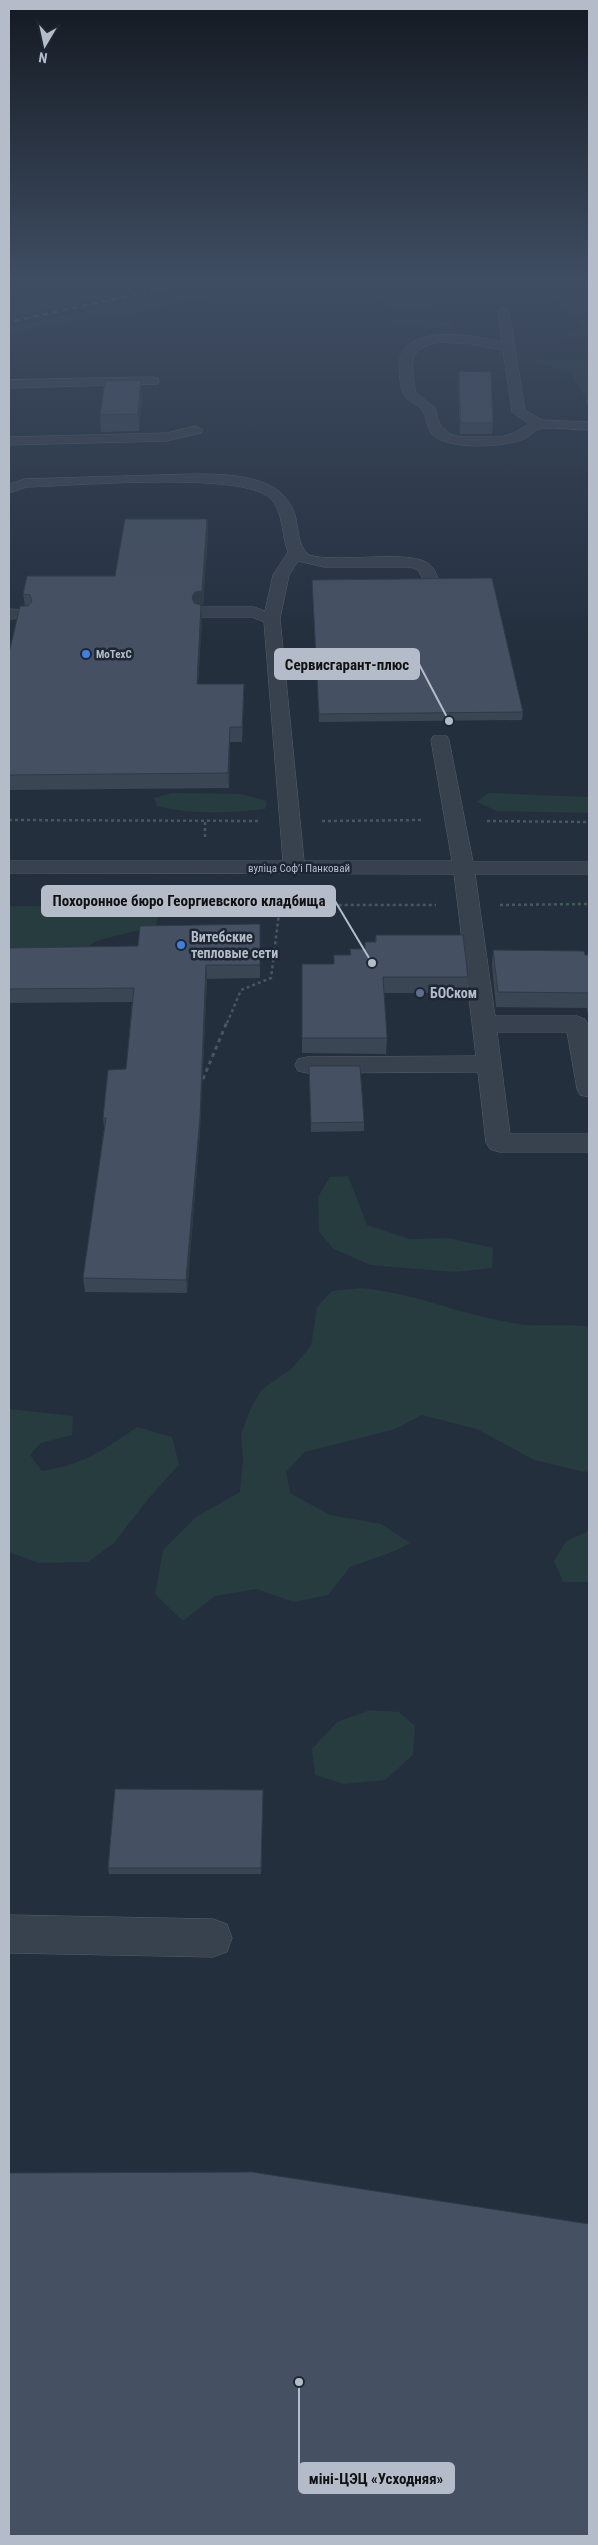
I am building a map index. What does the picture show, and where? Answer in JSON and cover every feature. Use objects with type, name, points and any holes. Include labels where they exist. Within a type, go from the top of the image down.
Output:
[{"type":"street","points":[[418,401],[430,411],[433,426],[444,437],[461,441],[501,441],[519,436],[539,424]]},
{"type":"street","points":[[517,401],[519,412],[539,424],[589,426]]},
{"type":"street","points":[[9,441],[166,436],[196,430]]},
{"type":"street","points":[[9,489],[25,483],[185,478],[224,480],[258,485],[277,494],[284,502],[296,552],[303,558],[322,562],[412,562],[424,567],[430,578]]},
{"type":"street","points":[[294,868],[272,619],[281,575],[296,552]]},
{"type":"street","points":[[202,612],[254,612],[272,619]]},
{"type":"street","points":[[440,740],[464,868],[499,1143],[589,1143]]},
{"type":"street","name":"вуліца Софʼі Панковай","points":[[9,867],[589,868]]},
{"type":"street","points":[[484,1024],[577,1024],[589,1089]]},
{"type":"street","points":[[307,1065],[489,1064]]},
{"type":"street","points":[[9,1934],[213,1938]]},
{"type":"path","points":[[254,896],[280,905],[589,904]]},
{"type":"path","points":[[203,1079],[241,990],[271,978],[280,905]]},
{"type":"green space","points":[[172,793],[241,794],[267,801],[265,809],[224,812],[183,811],[157,806],[154,798]]},
{"type":"green space","points":[[488,793],[589,797],[589,813],[497,811],[477,802]]},
{"type":"green space","points":[[9,906],[128,907],[158,915],[156,926],[99,940],[81,950],[9,952]]},
{"type":"green space","points":[[348,1176],[367,1225],[409,1239],[448,1238],[493,1248],[492,1268],[455,1272],[370,1265],[334,1249],[319,1232],[318,1197],[330,1177]]},
{"type":"green space","points":[[361,1288],[400,1294],[475,1315],[513,1323],[589,1327],[589,1471],[584,1472],[534,1460],[477,1429],[422,1415],[395,1429],[305,1452],[286,1472],[290,1493],[330,1515],[381,1524],[410,1543],[395,1551],[350,1567],[328,1595],[294,1602],[256,1589],[215,1596],[183,1621],[155,1594],[163,1550],[196,1517],[240,1492],[243,1460],[241,1434],[250,1410],[261,1390],[291,1369],[311,1346],[317,1307],[332,1291]]},
{"type":"green space","points":[[9,1409],[73,1416],[72,1435],[41,1443],[30,1455],[42,1471],[81,1461],[114,1443],[137,1427],[172,1437],[179,1465],[148,1499],[114,1543],[88,1562],[39,1563],[9,1552]]},
{"type":"green space","points":[[589,1531],[589,1582],[563,1582],[554,1561],[566,1541]]},
{"type":"green space","points":[[370,1710],[399,1712],[415,1726],[413,1755],[385,1780],[344,1784],[315,1775],[312,1749],[337,1722]]},
{"type":"building","points":[[102,401],[139,401],[138,414],[100,415]]},
{"type":"building","points":[[460,401],[492,401],[493,423],[461,423]]},
{"type":"building","points":[[125,519],[207,519],[202,591],[195,592],[192,597],[194,603],[201,605],[197,684],[244,684],[242,727],[230,727],[228,773],[9,775],[9,653],[20,606],[28,606],[32,601],[30,595],[23,594],[27,576],[115,576]]},
{"type":"building","points":[[492,578],[523,712],[319,714],[312,580]]},
{"type":"building","points":[[260,924],[260,965],[206,965],[200,1117],[186,1280],[83,1278],[106,1118],[103,1118],[108,1070],[126,1069],[134,988],[9,989],[9,948],[138,946],[140,926]]},
{"type":"building","points":[[376,935],[463,935],[468,977],[383,977],[387,1038],[302,1038],[302,964],[334,964],[334,955],[351,955],[350,949],[365,949],[365,942],[376,942]]},
{"type":"building","points":[[493,950],[584,951],[585,955],[589,955],[589,993],[498,992]]},
{"type":"building","points":[[309,1066],[360,1066],[364,1122],[311,1123]]},
{"type":"building","points":[[115,1789],[263,1790],[261,1868],[108,1868]]},
{"type":"building","points":[[252,2172],[589,2224],[589,2536],[9,2536],[9,2173]]},
{"type":"place","name":"MoTexC","points":[[86,654]]},
{"type":"place","name":"Сервисгарант-плюс","points":[[449,721]]},
{"type":"place","name":"Витебские тепловые сети","points":[[181,945]]},
{"type":"place","name":"Похоронное бюро Георгиевского кладбища","points":[[372,963]]},
{"type":"place","name":"БОСком","points":[[420,993]]},
{"type":"place","name":"міні-ЦЭЦ «Усходняя»","points":[[299,2382]]}]
